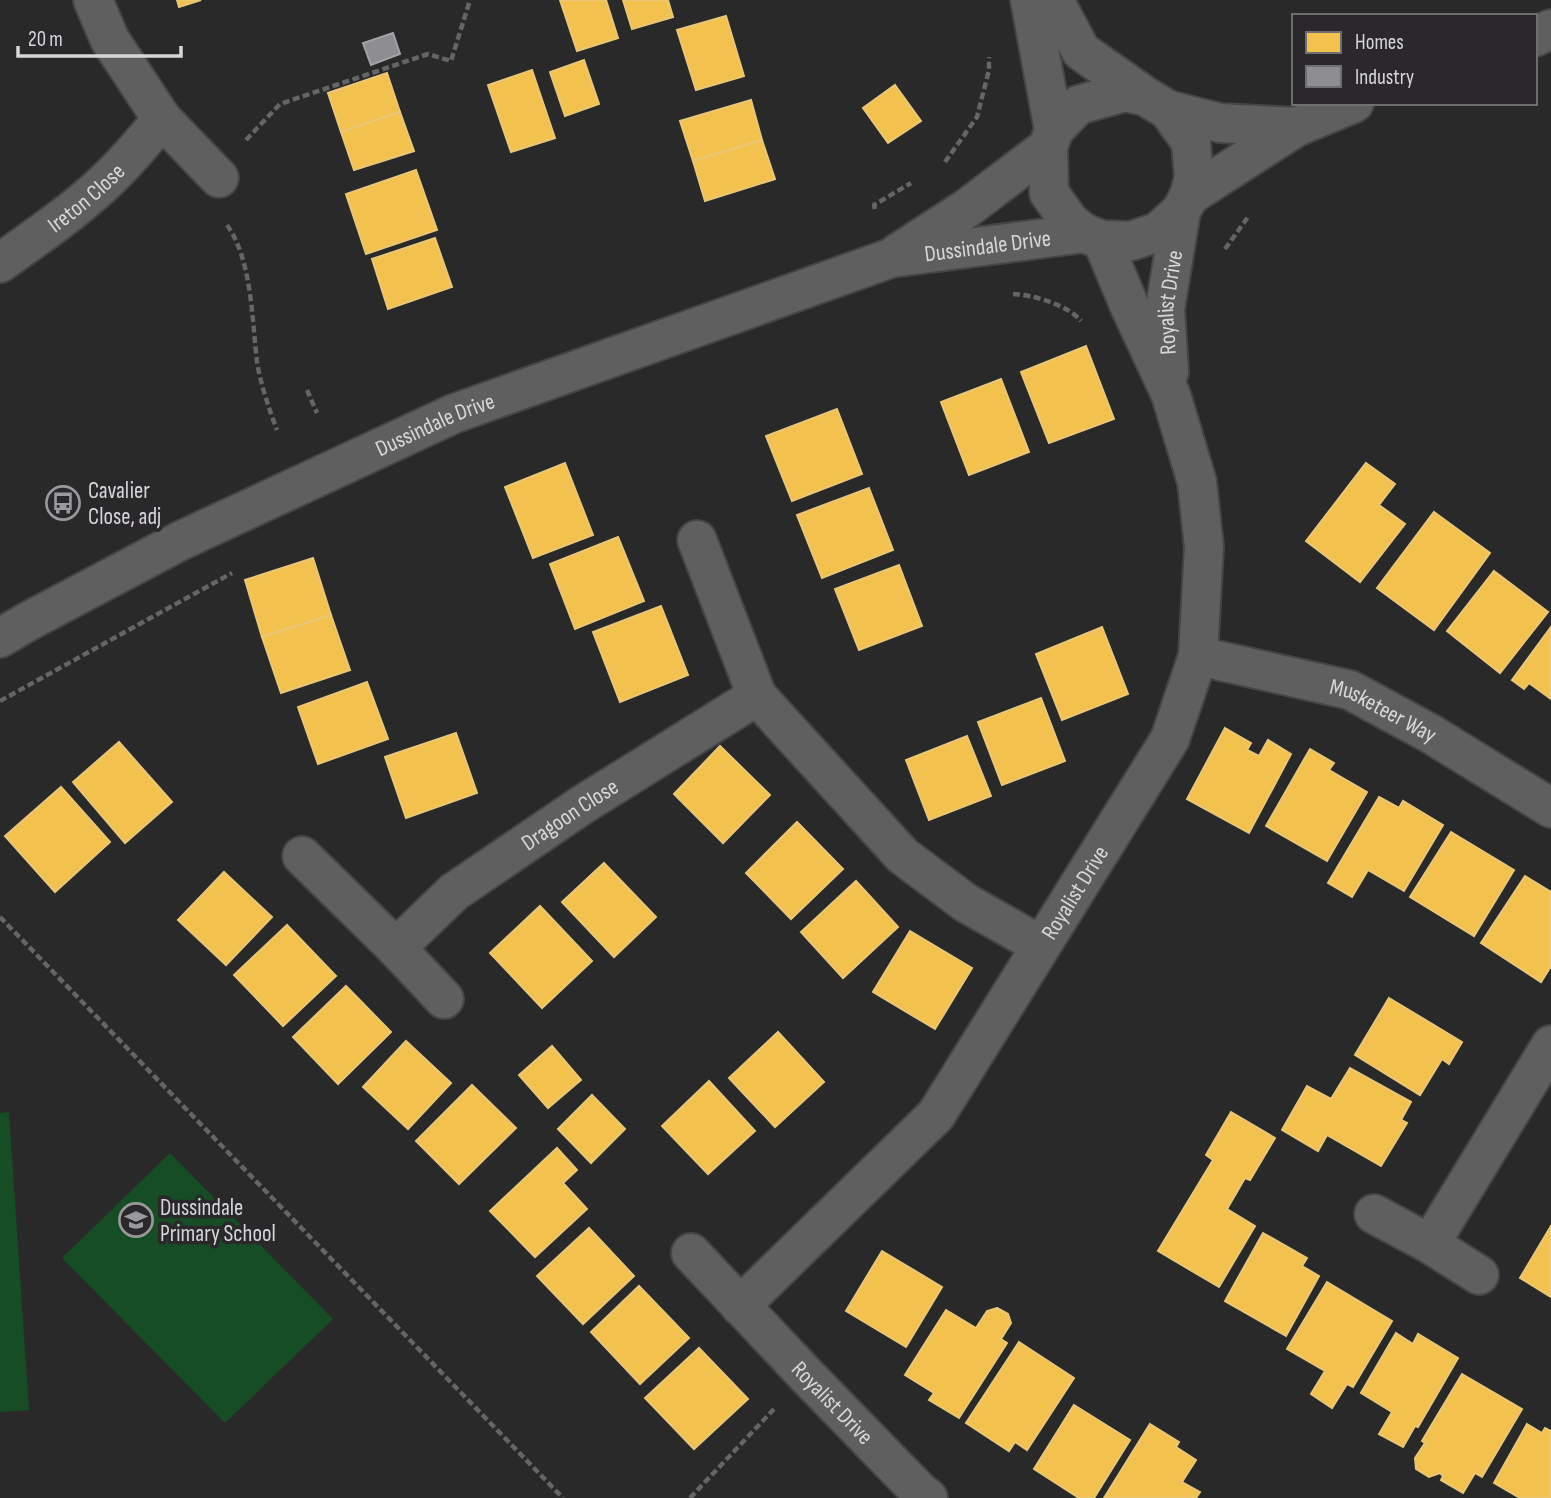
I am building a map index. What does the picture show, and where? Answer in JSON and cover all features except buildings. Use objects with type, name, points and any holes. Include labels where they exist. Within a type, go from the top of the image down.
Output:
[{"type":"street","points":[[93,0],[110,40],[162,119],[217,176]]},
{"type":"street","name":"Dussindale Drive","points":[[1030,0],[1051,138],[1049,193],[1070,222],[1093,236]]},
{"type":"street","points":[[1054,0],[1081,51],[1157,103],[1191,142],[1194,178],[1185,204]]},
{"type":"street","name":"Dussindale Drive","points":[[891,258],[965,209],[1051,138],[1078,105],[1125,92],[1157,103]]},
{"type":"street","points":[[1157,103],[1220,123],[1296,127]]},
{"type":"street","name":"Dussindale Drive","points":[[0,638],[180,541],[453,414],[891,258],[1093,236],[1131,241],[1158,232],[1185,204],[1296,127],[1349,105]]},
{"type":"street","name":"Ireton Close","points":[[0,263],[44,232],[104,183],[162,119]]},
{"type":"street","name":"Royalist Drive","points":[[1171,395],[1165,309],[1185,204]]},
{"type":"street","name":"Royalist Drive","points":[[740,1306],[936,1115],[1170,739],[1198,656],[1204,547],[1197,482],[1171,395],[1093,236]]},
{"type":"street","points":[[697,540],[757,696],[903,856],[966,903],[1040,945]]},
{"type":"street","name":"Musketeer Way","points":[[1198,656],[1350,690],[1431,734],[1551,808]]},
{"type":"street","name":"Dragoon Close","points":[[396,948],[454,892],[582,805],[757,696]]},
{"type":"street","points":[[302,856],[444,999]]},
{"type":"street","points":[[1430,1244],[1551,1045]]},
{"type":"street","points":[[1374,1214],[1430,1244],[1479,1275]]},
{"type":"street","name":"Royalist Drive","points":[[691,1253],[806,1375],[928,1498]]},
{"type":"path","points":[[277,430],[258,366],[249,288],[236,237],[210,201],[217,176],[280,104],[428,54],[452,61],[470,0]]},
{"type":"path","points":[[943,165],[977,117],[989,70],[989,45]]},
{"type":"path","points":[[874,205],[920,178]]},
{"type":"path","points":[[307,390],[317,413]]},
{"type":"path","points":[[0,701],[238,570]]},
{"type":"path","points":[[0,917],[563,1498]]},
{"type":"path","points":[[690,1498],[806,1375]]},
{"type":"green space","points":[[9,1112],[29,1410],[0,1412],[0,1113]]},
{"type":"green space","points":[[170,1153],[333,1319],[225,1423],[62,1258]]},
{"type":"place","name":"Cavalier Close, adj","points":[[63,503]]},
{"type":"place","name":"Dussindale Primary School","points":[[136,1220]]}]
